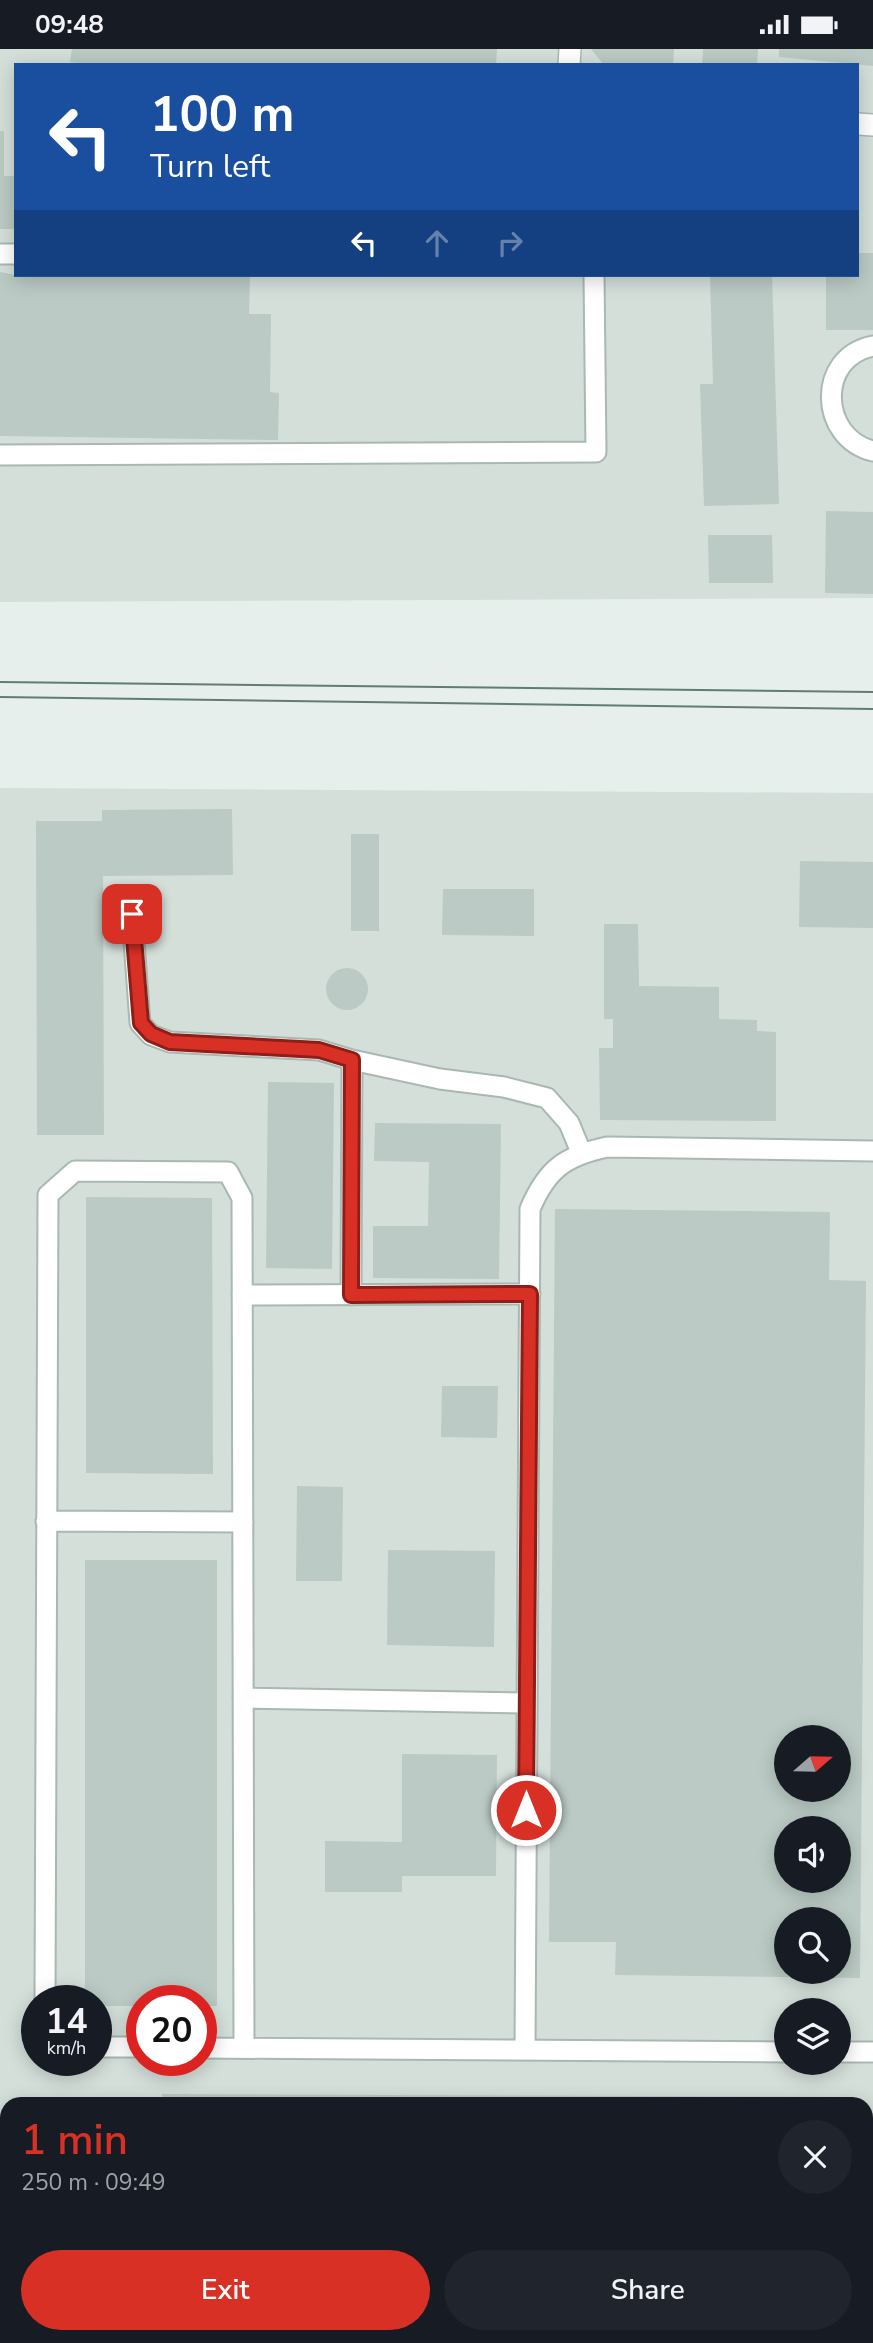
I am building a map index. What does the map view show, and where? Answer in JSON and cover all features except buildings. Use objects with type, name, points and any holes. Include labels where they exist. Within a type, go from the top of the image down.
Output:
[{"type":"lane","points":[[0,455],[596,452],[594,277]]},
{"type":"lane","points":[[873,347],[863,348],[846,360],[834,377],[829,398],[833,418],[844,436],[861,448],[873,451]]},
{"type":"lane","points":[[132,914],[141,1023],[151,1034],[170,1042],[319,1050],[440,1079],[504,1087],[547,1098],[569,1123],[581,1152]]},
{"type":"lane","points":[[351,1295],[352,1060]]},
{"type":"lane","points":[[525,2050],[530,1209],[540,1185],[558,1165],[581,1152],[607,1147],[873,1151]]},
{"type":"lane","points":[[45,1985],[48,1195],[75,1171],[228,1172],[242,1198],[244,2048]]},
{"type":"lane","points":[[242,1295],[530,1294]]},
{"type":"lane","points":[[46,1521],[243,1522]]},
{"type":"lane","points":[[243,1698],[527,1703]]},
{"type":"lane","points":[[217,2048],[774,2052]]},
{"type":"lane","points":[[851,2052],[873,2052]]},
{"type":"shaded area","points":[[0,49],[873,49],[873,598],[0,602]]},
{"type":"shaded area","points":[[0,788],[873,793],[873,2097],[0,2097]]},
{"type":"tram line","points":[[0,682],[873,692]]},
{"type":"tram line","points":[[0,697],[873,709]]},
{"type":"route","points":[[132,914],[141,1023],[151,1034],[170,1042],[319,1050],[352,1060],[351,1295],[530,1294],[526,1810]]}]
